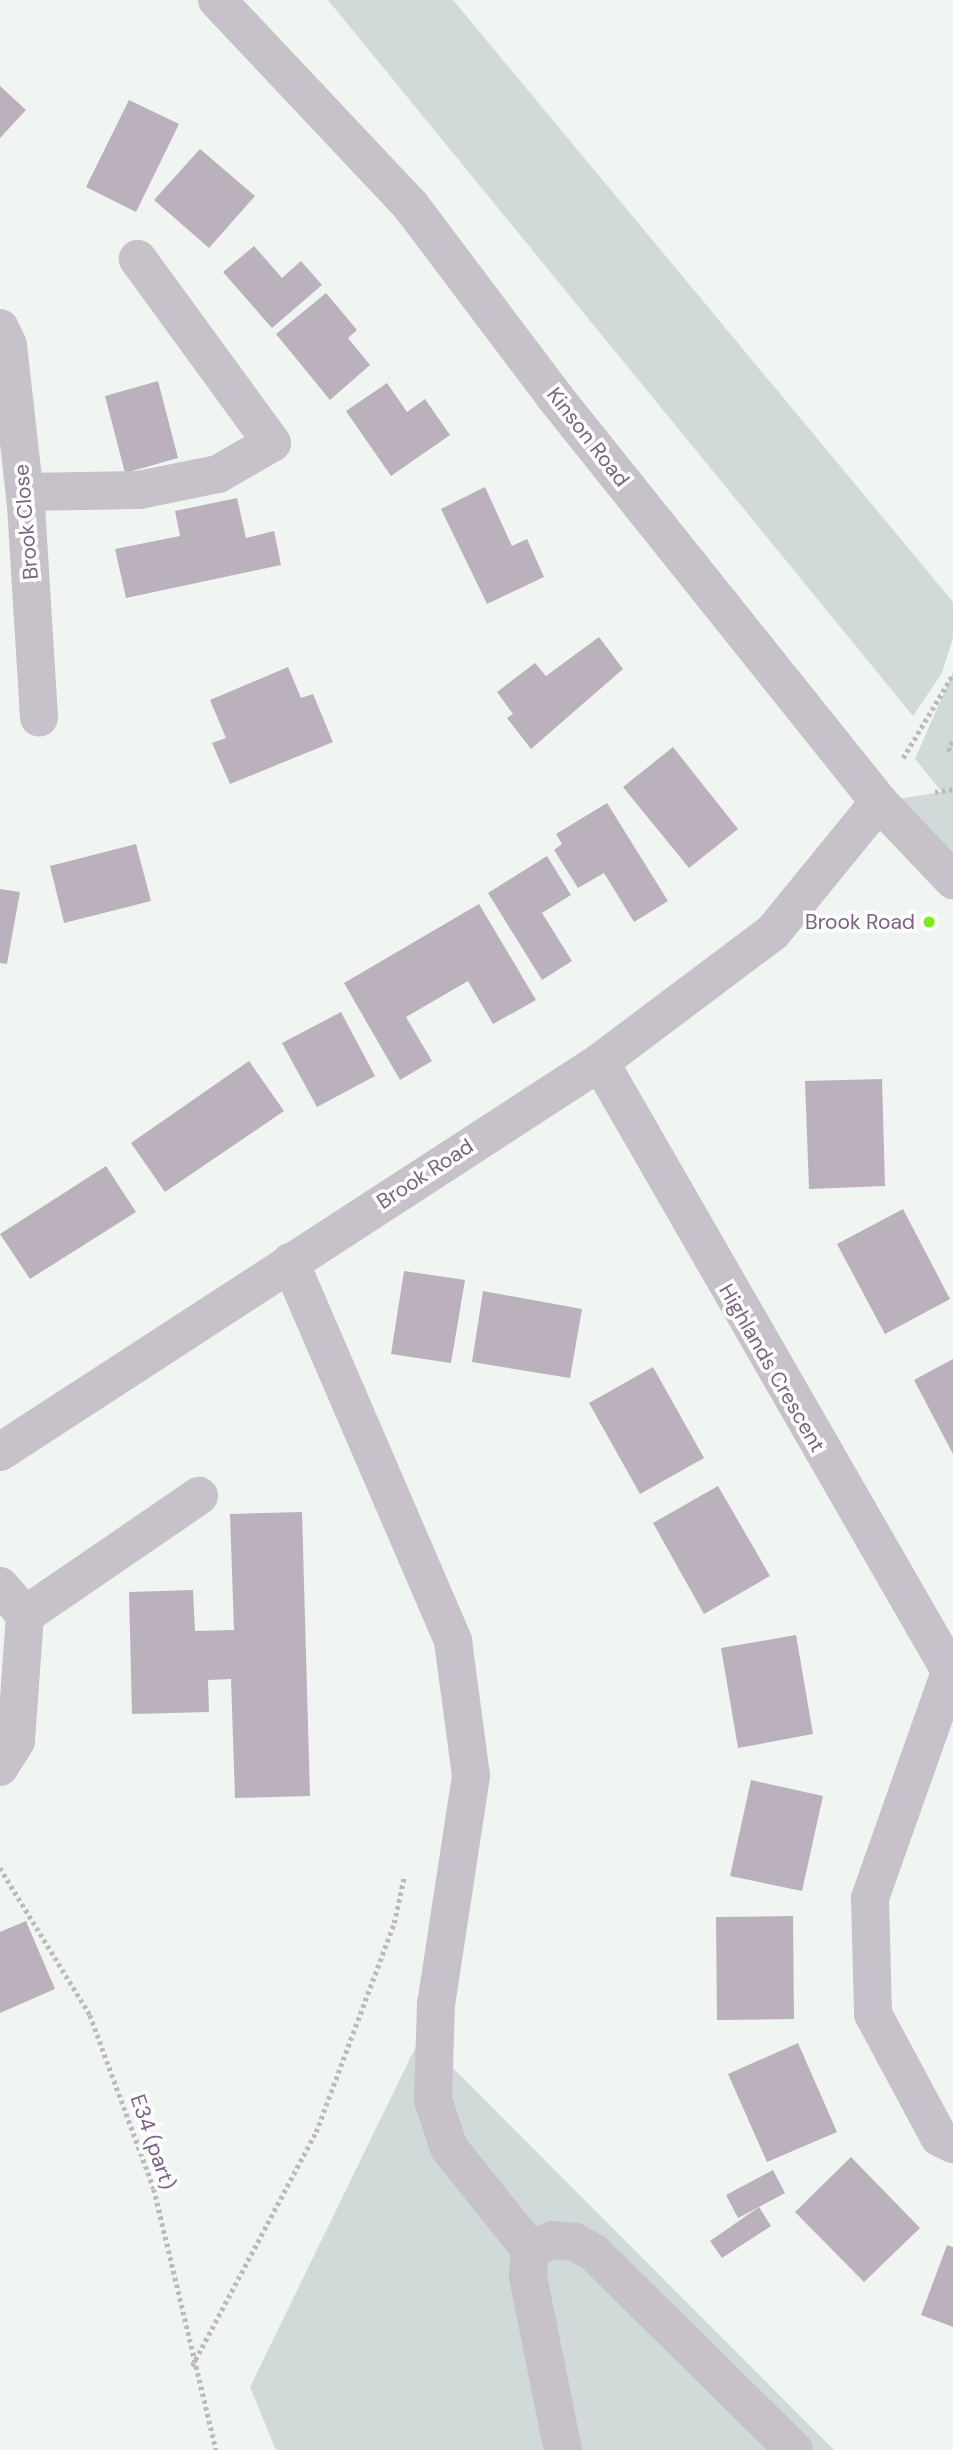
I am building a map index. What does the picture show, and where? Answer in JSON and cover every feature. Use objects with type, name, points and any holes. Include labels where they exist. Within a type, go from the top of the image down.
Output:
[{"type":"street","name":"Kinson Road","points":[[217,0],[411,205],[554,396],[879,802],[953,880]]},
{"type":"street","points":[[25,492],[139,490],[218,474],[272,443],[138,259]]},
{"type":"street","name":"Brook Close","points":[[0,328],[8,345],[25,492],[39,718]]},
{"type":"street","name":"Brook Road","points":[[0,1452],[600,1062],[774,932],[879,802]]},
{"type":"street","name":"Highlands Crescent","points":[[600,1062],[951,1674],[870,1898],[873,2014],[939,2137],[953,2144]]},
{"type":"street","points":[[290,1262],[453,1642],[471,1776],[436,2004],[433,2100],[449,2148],[530,2249],[527,2277],[563,2450]]},
{"type":"street","points":[[25,1615],[199,1496]]},
{"type":"street","points":[[0,1586],[25,1615],[16,1741],[0,1767]]},
{"type":"street","points":[[530,2249],[552,2240],[575,2242],[594,2253],[794,2450]]},
{"type":"path","points":[[879,802],[953,674]]},
{"type":"path","points":[[953,742],[948,748],[953,753]]},
{"type":"path","name":"E34 (part)","points":[[0,1868],[90,2015],[154,2189],[192,2366],[216,2450]]},
{"type":"path","points":[[192,2366],[316,2132],[394,1923],[405,1869]]},
{"type":"shaded area","points":[[328,0],[453,0],[953,602],[953,638],[942,673],[913,716]]},
{"type":"shaded area","points":[[953,672],[953,880],[879,802],[942,792],[915,759]]},
{"type":"shaded area","points":[[421,2036],[834,2450],[276,2450],[250,2387]]},
{"type":"building","points":[[0,86],[26,110],[0,138]]},
{"type":"building","points":[[129,100],[179,124],[136,212],[86,187]]},
{"type":"building","points":[[200,149],[255,196],[209,248],[154,200]]},
{"type":"building","points":[[254,246],[282,278],[301,261],[322,285],[272,328],[223,272]]},
{"type":"building","points":[[326,293],[357,330],[348,338],[370,365],[330,400],[276,334]]},
{"type":"building","points":[[158,381],[178,458],[125,473],[105,396]]},
{"type":"building","points":[[387,383],[407,412],[425,399],[450,435],[391,476],[346,411]]},
{"type":"building","points":[[485,487],[512,546],[527,539],[544,577],[487,604],[441,509]]},
{"type":"building","points":[[237,498],[246,538],[274,531],[281,565],[126,598],[115,549],[180,536],[175,511]]},
{"type":"building","points":[[599,637],[623,669],[531,749],[507,718],[513,714],[497,692],[535,663],[546,676]]},
{"type":"building","points":[[288,667],[301,698],[313,694],[333,742],[230,784],[212,743],[226,738],[210,700]]},
{"type":"building","points":[[673,747],[738,829],[689,868],[623,787]]},
{"type":"building","points":[[607,803],[668,901],[634,922],[604,873],[578,888],[554,850],[562,844],[556,834]]},
{"type":"building","points":[[136,844],[151,901],[64,923],[50,866]]},
{"type":"building","points":[[547,856],[571,895],[542,913],[572,961],[542,980],[488,893]]},
{"type":"building","points":[[0,889],[20,892],[7,964],[0,963]]},
{"type":"building","points":[[479,904],[536,1000],[493,1024],[468,981],[406,1017],[432,1061],[400,1080],[344,983]]},
{"type":"building","points":[[341,1012],[375,1076],[317,1107],[282,1043]]},
{"type":"building","points":[[249,1061],[284,1111],[165,1192],[131,1143]]},
{"type":"building","points":[[882,1079],[885,1186],[809,1189],[805,1081]]},
{"type":"building","points":[[106,1166],[136,1212],[30,1279],[0,1234]]},
{"type":"building","points":[[903,1209],[950,1299],[885,1334],[837,1244]]},
{"type":"building","points":[[404,1271],[465,1280],[451,1363],[391,1354]]},
{"type":"building","points":[[483,1291],[582,1309],[570,1378],[472,1362]]},
{"type":"building","points":[[953,1359],[953,1454],[914,1380]]},
{"type":"building","points":[[653,1367],[704,1458],[640,1494],[589,1403]]},
{"type":"building","points":[[718,1486],[770,1576],[704,1614],[653,1523]]},
{"type":"building","points":[[302,1512],[310,1796],[235,1798],[231,1679],[208,1680],[209,1712],[132,1714],[129,1592],[193,1590],[195,1631],[234,1630],[230,1514]]},
{"type":"building","points":[[796,1635],[813,1734],[738,1748],[721,1648]]},
{"type":"building","points":[[751,1780],[823,1796],[802,1891],[730,1876]]},
{"type":"building","points":[[793,1916],[794,2019],[717,2020],[716,1917]]},
{"type":"building","points":[[26,1921],[55,1989],[0,2013],[0,1932]]},
{"type":"building","points":[[798,2043],[837,2132],[767,2162],[728,2074]]},
{"type":"building","points":[[851,2157],[920,2228],[864,2282],[795,2212]]},
{"type":"building","points":[[773,2170],[785,2193],[738,2218],[726,2195]]},
{"type":"building","points":[[759,2207],[771,2226],[722,2258],[710,2241]]},
{"type":"building","points":[[947,2245],[953,2247],[953,2327],[921,2315]]},
{"type":"place","name":"Brook Road","points":[[929,922]]}]
